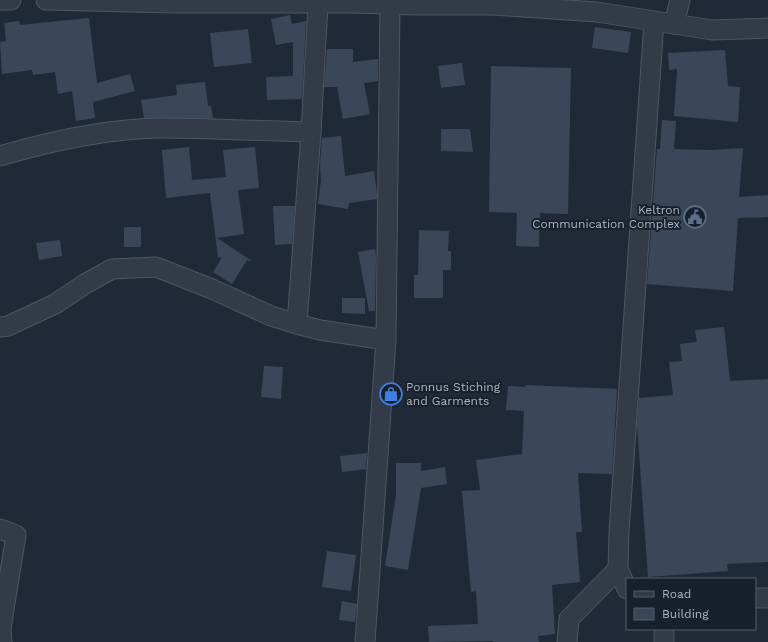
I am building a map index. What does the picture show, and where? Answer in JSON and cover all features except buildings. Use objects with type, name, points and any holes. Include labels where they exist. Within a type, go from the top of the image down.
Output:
[{"type":"street","points":[[0,0],[11,0]]},
{"type":"street","points":[[46,0],[493,5],[597,12],[712,30],[768,28]]},
{"type":"street","points":[[674,24],[680,0]]},
{"type":"street","points":[[297,324],[311,132],[318,4]]},
{"type":"street","points":[[364,642],[386,340],[390,4]]},
{"type":"street","points":[[626,587],[618,569],[620,509],[654,21]]},
{"type":"street","points":[[0,156],[29,148],[99,133],[158,128],[311,132]]},
{"type":"street","points":[[0,327],[8,326],[55,304],[112,269],[156,267],[212,289],[271,316],[320,330],[386,340]]},
{"type":"street","points":[[0,529],[16,535],[1,628],[2,642]]},
{"type":"street","points":[[567,642],[569,619],[618,569]]},
{"type":"street","points":[[756,598],[768,598]]},
{"type":"street","points":[[664,630],[664,642]]},
{"type":"place","name":"Keltron Communication Complex","points":[[695,217]]},
{"type":"place","name":"Ponnus Stiching and Garments","points":[[391,394]]}]
